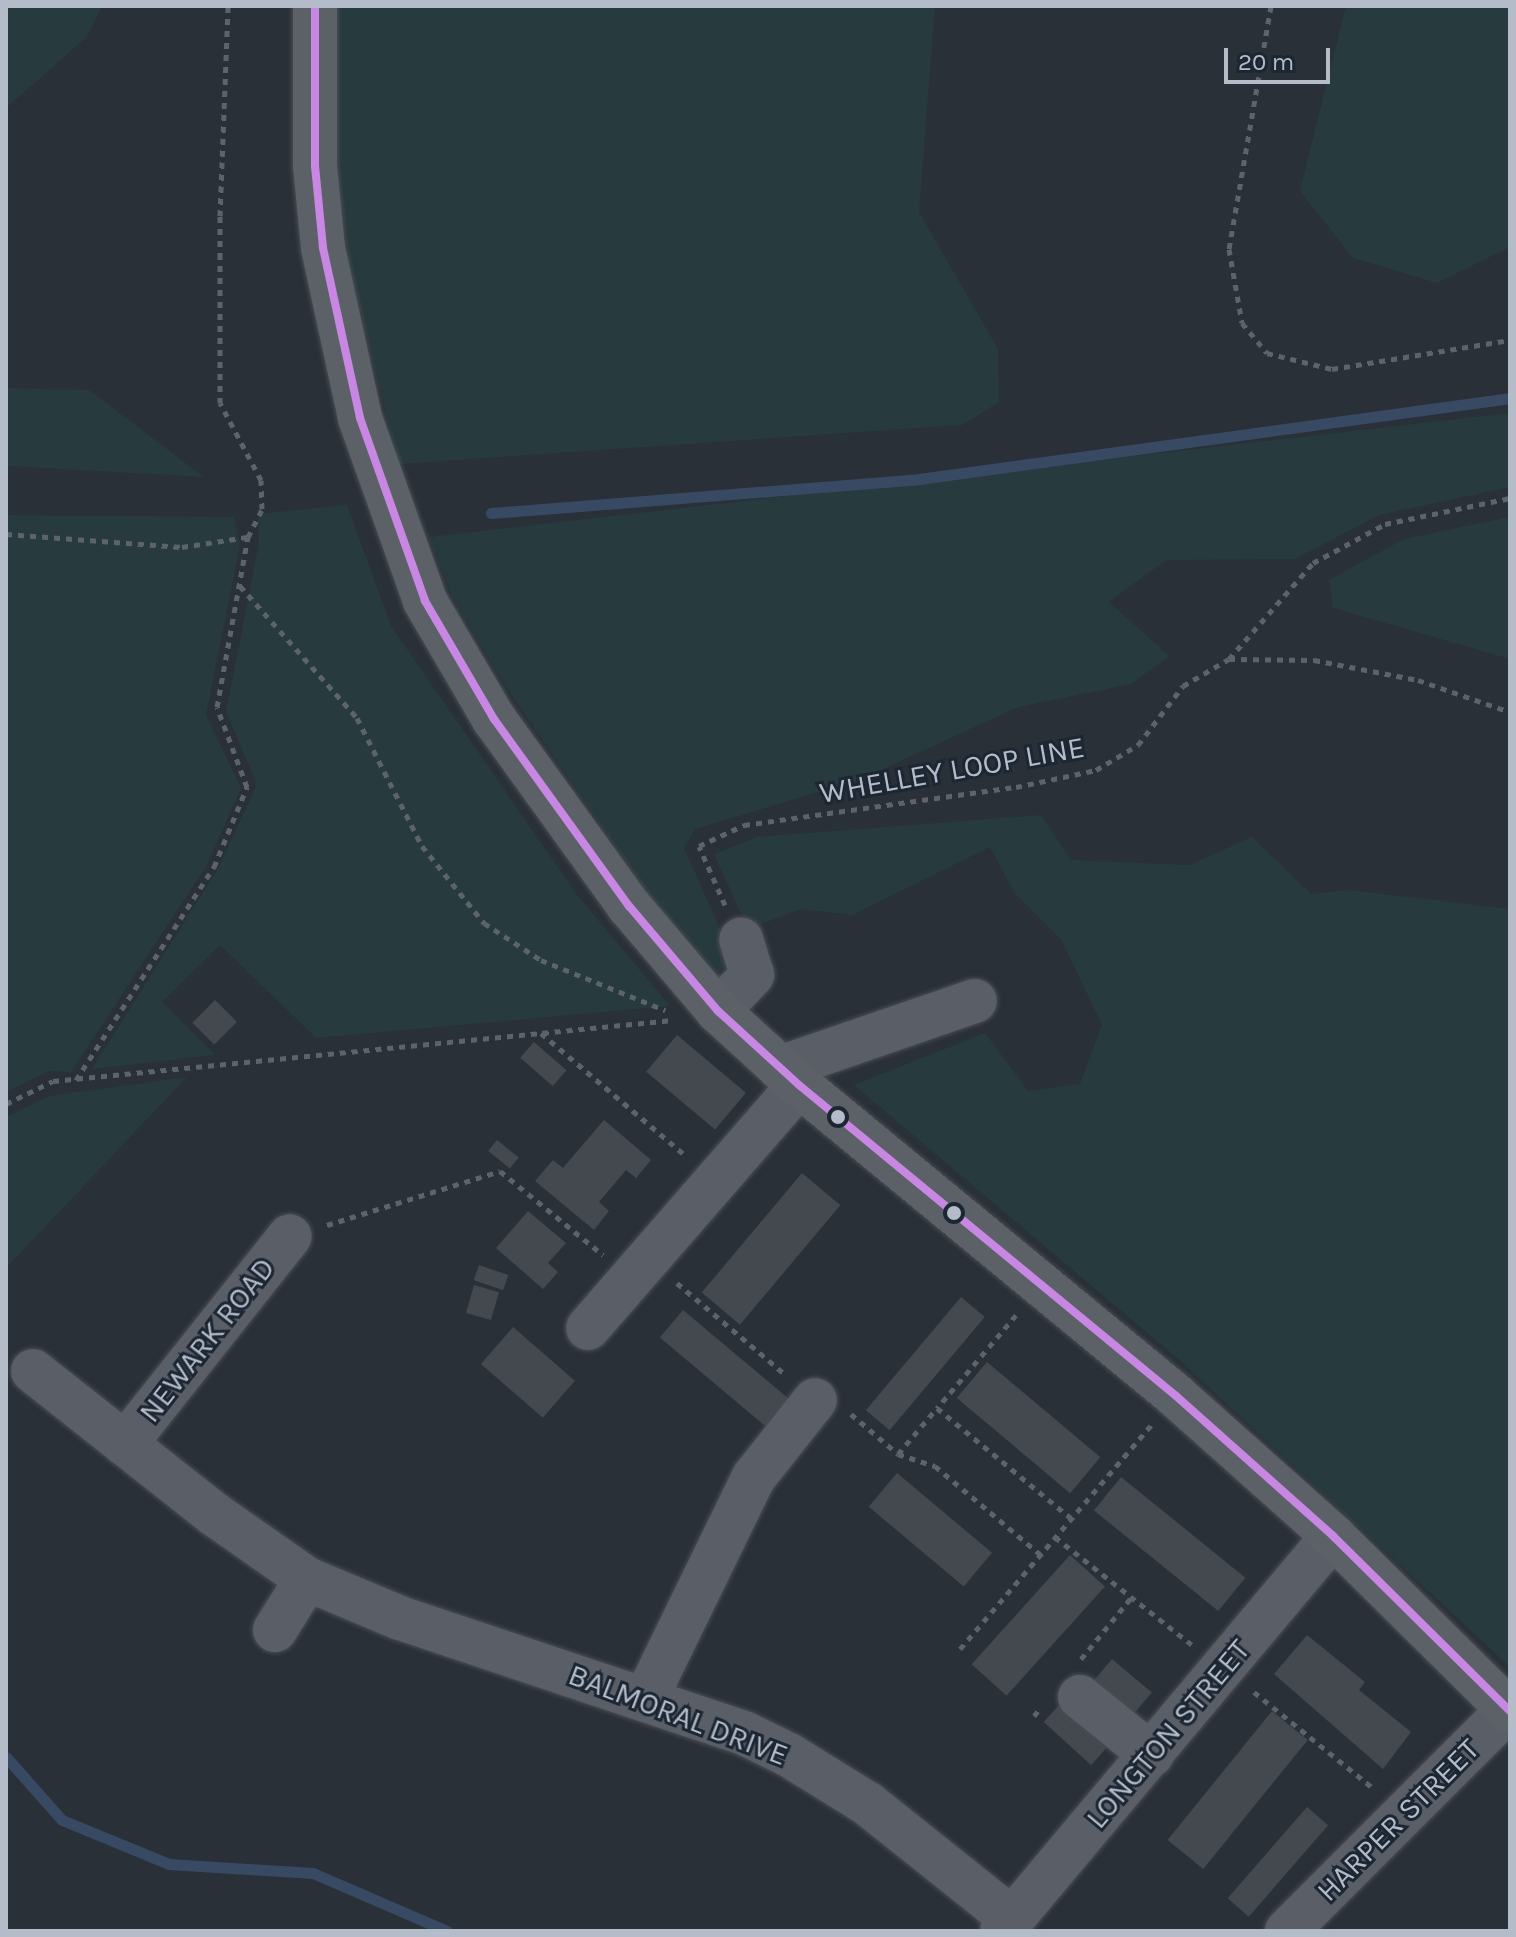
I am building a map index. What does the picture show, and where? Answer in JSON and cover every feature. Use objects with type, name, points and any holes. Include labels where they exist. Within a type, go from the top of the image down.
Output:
[{"type":"main road","points":[[315,6],[315,166],[323,248],[360,418],[398,536],[425,601],[494,719],[629,906],[718,1011],[789,1076],[1176,1396],[1333,1536],[1509,1710]]},
{"type":"street","points":[[718,1011],[752,975],[741,940]]},
{"type":"street","points":[[588,1328],[716,1182],[789,1076],[975,1001]]},
{"type":"street","name":"NEWARK ROAD","points":[[125,1444],[290,1236]]},
{"type":"street","name":"BALMORAL DRIVE","points":[[33,1371],[125,1444],[307,1579],[400,1618],[744,1733],[831,1778],[1007,1925]]},
{"type":"street","points":[[646,1698],[754,1477],[815,1400]]},
{"type":"street","name":"LONGTON STREET","points":[[1007,1925],[1333,1536]]},
{"type":"street","points":[[275,1630],[307,1579]]},
{"type":"street","points":[[1080,1697],[1152,1755]]},
{"type":"street","name":"HARPER STREET","points":[[1287,1931],[1509,1710]]},
{"type":"path","points":[[76,1080],[214,867],[247,787],[217,707],[248,537],[262,509],[261,480],[220,403],[228,6]]},
{"type":"path","points":[[1271,6],[1229,249],[1242,323],[1267,353],[1332,369],[1510,340]]},
{"type":"path","points":[[1229,659],[1313,563],[1385,524],[1510,498]]},
{"type":"path","points":[[6,534],[182,547],[218,546],[248,537]]},
{"type":"path","points":[[6,1104],[53,1081],[684,1018],[541,960],[484,923],[422,846],[383,763],[341,696],[239,585]]},
{"type":"path","points":[[1229,659],[1329,663],[1418,680],[1510,712]]},
{"type":"path","name":"WHELLEY LOOP LINE","points":[[741,940],[699,846],[744,825],[1096,770],[1138,745],[1183,686],[1229,659]]},
{"type":"path","points":[[541,1033],[716,1182]]},
{"type":"path","points":[[290,1236],[500,1171],[640,1269],[815,1400],[823,1391],[898,1454],[935,1466],[1040,1554]]},
{"type":"path","points":[[898,1454],[1041,1285]]},
{"type":"path","points":[[960,1649],[1176,1396]]},
{"type":"path","points":[[937,1408],[1071,1518]]},
{"type":"path","points":[[1055,1537],[1404,1813]]},
{"type":"green space","points":[[6,6],[102,6],[87,37],[6,108]]},
{"type":"green space","points":[[327,6],[935,6],[919,212],[998,349],[999,402],[962,425],[399,464],[349,265],[320,58]]},
{"type":"green space","points":[[1346,6],[1510,6],[1510,247],[1437,283],[1353,258],[1300,191]]},
{"type":"green space","points":[[6,388],[89,390],[204,477],[6,466]]},
{"type":"green space","points":[[1510,413],[1510,487],[1379,515],[1295,559],[1166,560],[1109,602],[1169,656],[1131,684],[1018,707],[859,780],[695,829],[684,848],[733,958],[716,974],[666,920],[504,684],[453,598],[429,537]]},
{"type":"green space","points":[[347,505],[391,626],[577,895],[670,1006],[316,1038],[220,945],[162,1002],[215,1055],[92,1069],[219,867],[257,784],[226,712],[259,543],[258,514]]},
{"type":"green space","points":[[6,515],[234,517],[240,546],[206,715],[241,788],[207,865],[71,1072],[49,1071],[6,1092]]},
{"type":"green space","points":[[1510,517],[1510,659],[1333,608],[1329,580],[1404,539]]},
{"type":"green space","points":[[1041,815],[1071,860],[1189,865],[1252,837],[1311,894],[1349,890],[1510,909],[1510,1667],[1177,1358],[854,1085],[985,1033],[1028,1091],[1080,1084],[1102,1025],[1061,939],[1014,892],[990,847],[852,915],[801,909],[748,929],[714,854],[757,837]]},
{"type":"green space","points":[[187,1077],[6,1268],[6,1117],[49,1096]]},
{"type":"building","points":[[215,1000],[237,1022],[214,1045],[192,1023]]},
{"type":"building","points":[[677,1035],[746,1093],[715,1130],[646,1072]]},
{"type":"building","points":[[534,1042],[566,1070],[553,1086],[520,1058]]},
{"type":"building","points":[[604,1120],[651,1160],[636,1178],[626,1170],[599,1202],[609,1211],[594,1230],[535,1181],[553,1160],[563,1168]]},
{"type":"building","points":[[497,1140],[519,1158],[510,1169],[488,1151]]},
{"type":"building","points":[[802,1173],[840,1205],[740,1325],[702,1293]]},
{"type":"building","points":[[528,1211],[566,1243],[548,1263],[558,1272],[543,1289],[496,1248]]},
{"type":"building","points":[[479,1265],[508,1275],[503,1290],[474,1280]]},
{"type":"building","points":[[474,1285],[499,1292],[491,1320],[466,1313]]},
{"type":"building","points":[[961,1297],[985,1317],[890,1430],[866,1410]]},
{"type":"building","points":[[683,1310],[796,1404],[772,1432],[660,1338]]},
{"type":"building","points":[[513,1327],[575,1381],[543,1418],[481,1364]]},
{"type":"building","points":[[987,1362],[1100,1457],[1070,1493],[957,1398]]},
{"type":"building","points":[[897,1473],[992,1553],[964,1586],[869,1507]]},
{"type":"building","points":[[1121,1477],[1245,1578],[1218,1611],[1094,1510]]},
{"type":"building","points":[[1070,1555],[1105,1586],[1007,1696],[972,1664]]},
{"type":"building","points":[[1307,1635],[1365,1682],[1359,1690],[1411,1732],[1383,1769],[1274,1674]]},
{"type":"building","points":[[1112,1659],[1152,1692],[1134,1714],[1094,1680]]},
{"type":"building","points":[[1059,1705],[1107,1748],[1091,1765],[1044,1722]]},
{"type":"building","points":[[1272,1711],[1308,1740],[1203,1869],[1168,1840]]},
{"type":"building","points":[[1307,1807],[1328,1825],[1249,1917],[1228,1898]]},
{"type":"waterway","points":[[491,513],[919,479],[1510,398]]},
{"type":"waterway","points":[[6,1757],[62,1820],[169,1864],[313,1873],[447,1931]]},
{"type":"transit line","points":[[315,6],[315,166],[323,248],[360,418],[425,601],[494,719],[629,906],[718,1011],[799,1085],[1176,1396],[1333,1536],[1510,1711]]}]
